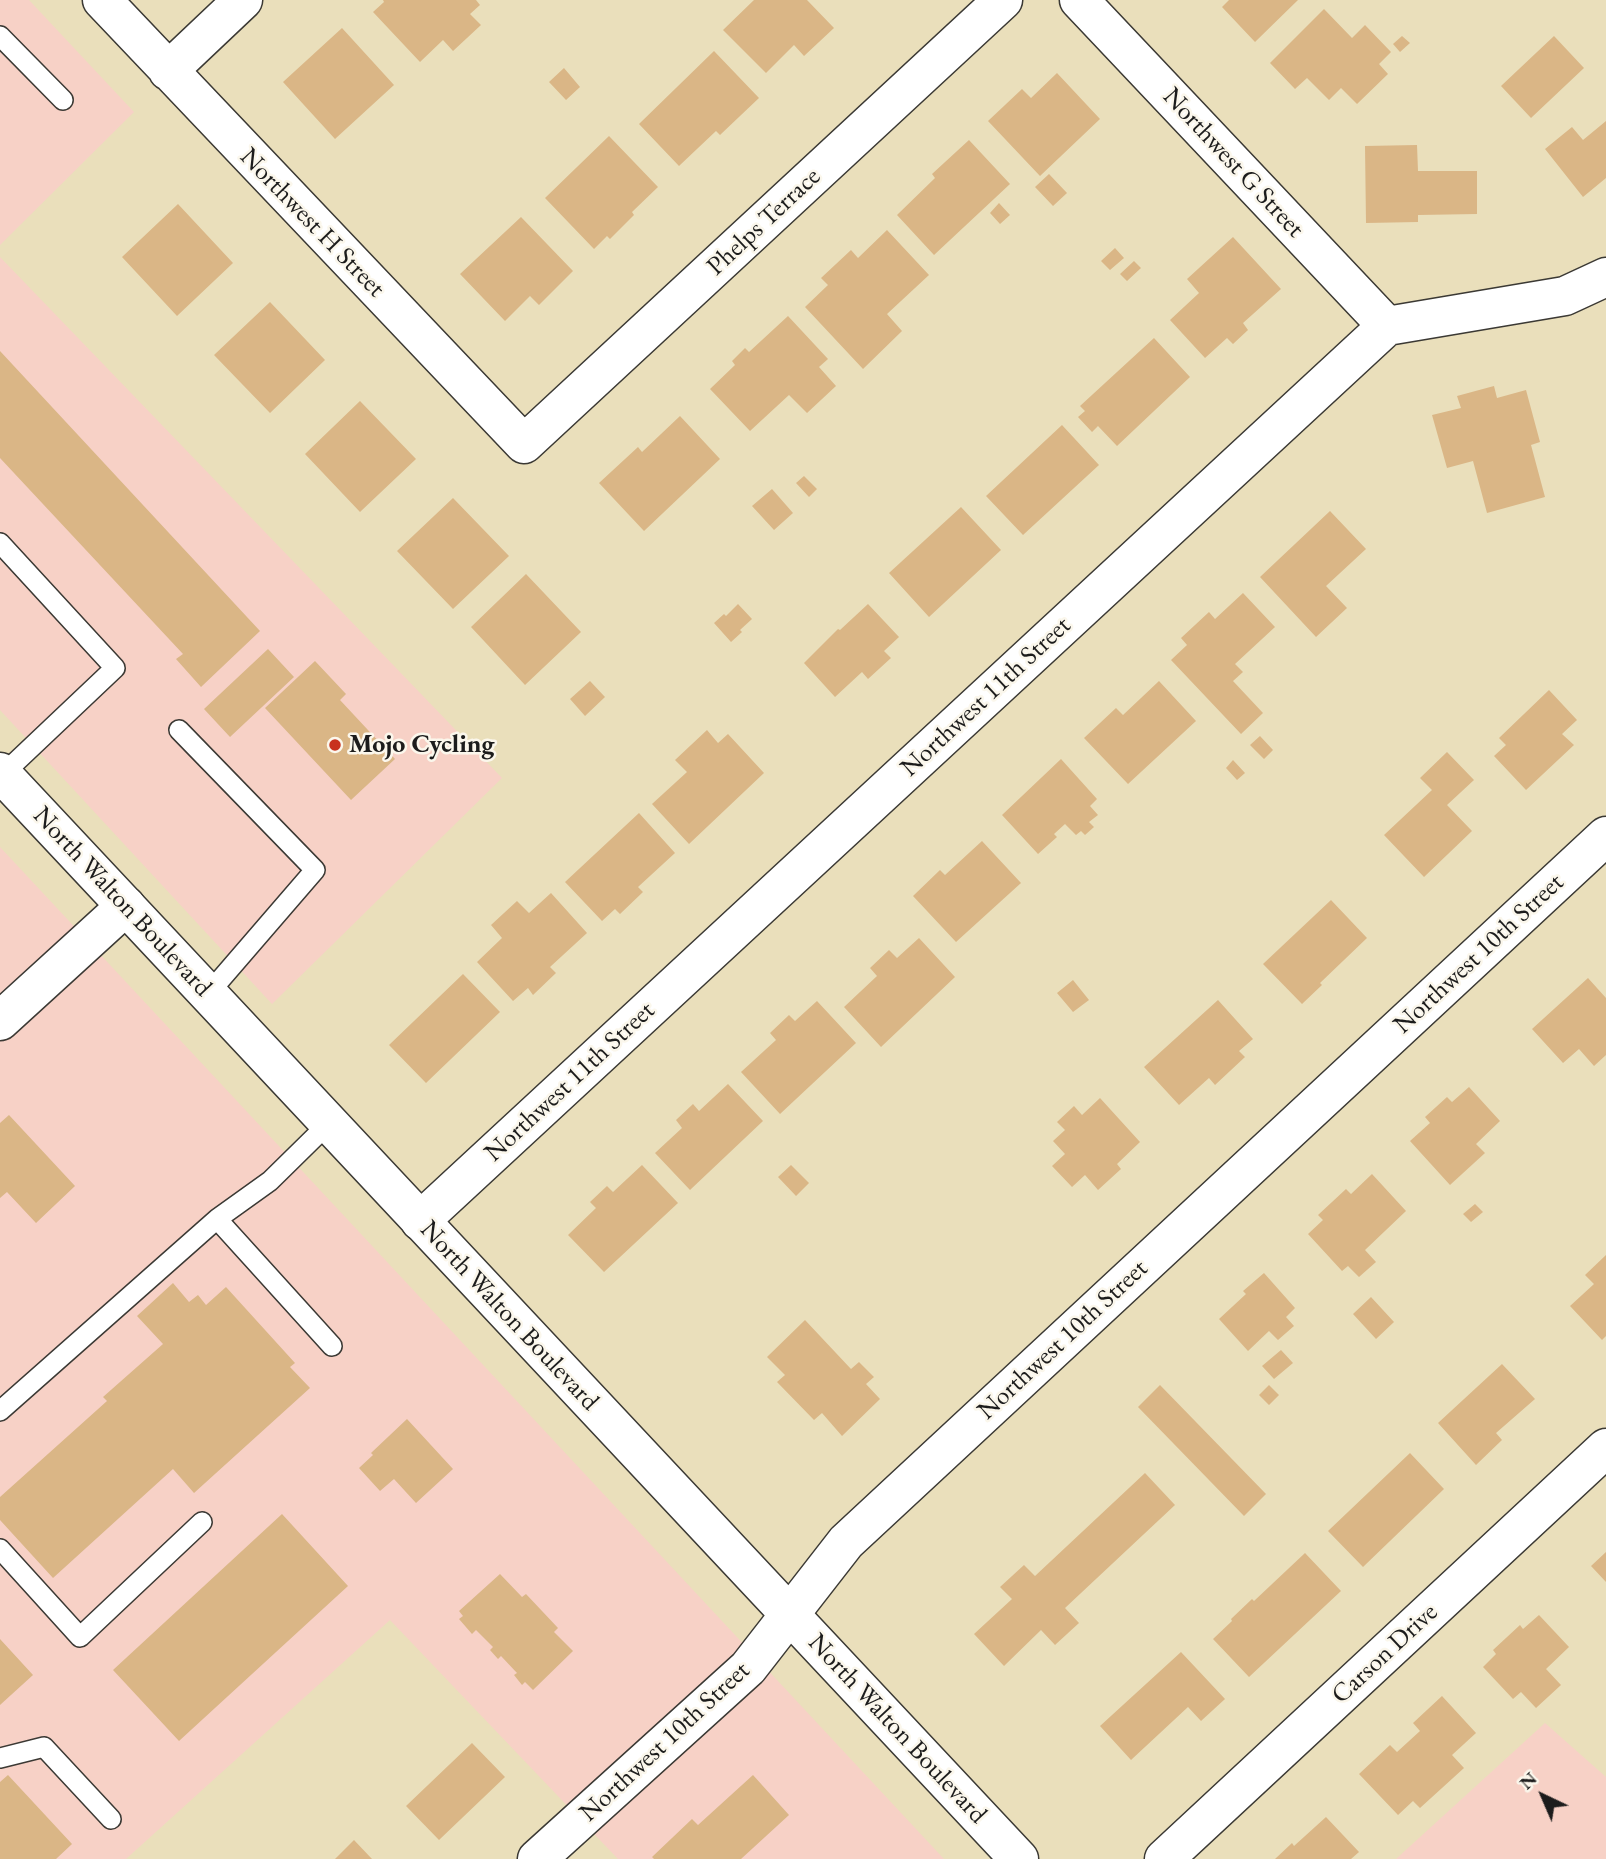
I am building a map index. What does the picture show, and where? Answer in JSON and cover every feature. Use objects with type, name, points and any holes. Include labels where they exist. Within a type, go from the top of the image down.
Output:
[{"type":"street","name":"Northwest H Street","points":[[102,0],[524,444]]},
{"type":"street","points":[[168,71],[243,0]]},
{"type":"street","name":"Phelps Terrace","points":[[524,444],[1003,0]]},
{"type":"street","name":"Northwest G Street","points":[[1079,0],[1387,326]]},
{"type":"street","points":[[1387,326],[1565,296],[1606,277]]},
{"type":"street","name":"Northwest 11th Street","points":[[421,1221],[1387,326]]},
{"type":"street","name":"North Walton Boulevard","points":[[1,773],[1019,1859]]},
{"type":"street","name":"Northwest 10th Street","points":[[537,1859],[748,1668],[846,1542],[1606,836]]},
{"type":"street","points":[[0,1021],[125,905]]},
{"type":"street","name":"Carson Drive","points":[[1164,1859],[1606,1448]]},
{"type":"lane","points":[[0,36],[63,100]]},
{"type":"lane","points":[[0,543],[116,668],[1,773]]},
{"type":"lane","points":[[179,730],[315,870],[208,994]]},
{"type":"lane","points":[[0,1411],[217,1219],[270,1181],[329,1123]]},
{"type":"lane","points":[[217,1219],[332,1346]]},
{"type":"lane","points":[[0,1549],[80,1637],[202,1522]]},
{"type":"lane","points":[[0,1758],[44,1747],[111,1819]]},
{"type":"shaded area","points":[[0,0],[29,0],[134,112],[0,245]]},
{"type":"shaded area","points":[[0,257],[502,778],[272,1004],[0,710]]},
{"type":"shaded area","points":[[0,847],[944,1859],[618,1859],[390,1620],[126,1859],[0,1859]]},
{"type":"shaded area","points":[[1545,1723],[1606,1777],[1606,1859],[1396,1859]]},
{"type":"building","points":[[383,0],[476,0],[480,5],[470,14],[481,25],[453,51],[443,40],[420,62],[373,12]]},
{"type":"building","points":[[754,0],[807,0],[834,28],[804,56],[794,45],[766,73],[723,30]]},
{"type":"building","points":[[1229,0],[1298,0],[1255,42],[1222,7]]},
{"type":"building","points":[[1324,9],[1352,38],[1365,25],[1391,52],[1379,64],[1388,74],[1357,104],[1341,88],[1329,100],[1307,78],[1295,89],[1270,63]]},
{"type":"building","points":[[342,28],[394,85],[335,139],[283,82]]},
{"type":"building","points":[[1402,36],[1410,43],[1400,52],[1393,44]]},
{"type":"building","points":[[1554,36],[1584,68],[1531,118],[1501,86]]},
{"type":"building","points":[[714,51],[759,98],[720,135],[716,131],[679,166],[639,124]]},
{"type":"building","points":[[564,68],[580,87],[566,100],[549,82]]},
{"type":"building","points":[[1057,73],[1100,119],[1040,176],[988,121],[1022,89],[1031,98]]},
{"type":"building","points":[[1606,121],[1606,178],[1583,197],[1545,149],[1572,127],[1583,140]]},
{"type":"building","points":[[609,136],[658,187],[632,212],[634,215],[610,239],[607,236],[594,249],[545,198]]},
{"type":"building","points":[[969,140],[1010,184],[934,255],[897,215],[935,178],[932,174]]},
{"type":"building","points":[[1417,145],[1418,171],[1477,171],[1477,214],[1418,215],[1418,222],[1366,223],[1365,146]]},
{"type":"building","points":[[1049,174],[1067,193],[1053,206],[1035,187]]},
{"type":"building","points":[[999,203],[1010,215],[1000,224],[990,213]]},
{"type":"building","points":[[178,204],[233,263],[177,316],[122,257]]},
{"type":"building","points":[[521,217],[573,271],[539,305],[530,296],[505,321],[460,274]]},
{"type":"building","points":[[887,230],[929,275],[887,314],[902,331],[863,369],[805,307],[828,285],[821,278],[851,250],[858,258]]},
{"type":"building","points":[[1233,237],[1281,289],[1243,323],[1248,330],[1233,344],[1227,338],[1205,358],[1170,320],[1199,293],[1187,279]]},
{"type":"building","points":[[1115,248],[1124,258],[1110,270],[1101,261]]},
{"type":"building","points":[[1134,261],[1141,268],[1127,281],[1120,274]]},
{"type":"building","points":[[270,302],[325,360],[270,413],[214,355]]},
{"type":"building","points":[[788,316],[828,359],[819,367],[836,386],[807,413],[789,395],[750,431],[710,389],[735,365],[732,361],[745,348],[749,352]]},
{"type":"building","points":[[1154,338],[1190,377],[1117,446],[1098,426],[1092,432],[1078,417],[1085,411],[1080,406]]},
{"type":"building","points":[[0,351],[260,631],[201,687],[176,659],[183,654],[0,458]]},
{"type":"building","points":[[1494,386],[1497,398],[1526,390],[1540,442],[1531,445],[1545,497],[1487,513],[1473,461],[1447,468],[1432,415],[1461,408],[1457,396]]},
{"type":"building","points":[[360,401],[416,459],[360,512],[305,454]]},
{"type":"building","points":[[680,416],[720,459],[644,531],[599,483],[638,447],[642,452]]},
{"type":"building","points":[[1062,425],[1099,465],[1023,535],[986,496]]},
{"type":"building","points":[[804,476],[817,489],[809,497],[796,483]]},
{"type":"building","points":[[772,489],[793,513],[774,530],[752,506]]},
{"type":"building","points":[[453,498],[509,556],[453,609],[397,551]]},
{"type":"building","points":[[961,507],[1001,550],[929,617],[889,573]]},
{"type":"building","points":[[1330,511],[1366,549],[1326,586],[1347,608],[1316,637],[1260,577]]},
{"type":"building","points":[[526,574],[581,632],[525,685],[471,627]]},
{"type":"building","points":[[1243,593],[1275,627],[1235,664],[1243,672],[1233,681],[1263,713],[1241,734],[1171,660],[1187,645],[1181,638],[1209,612],[1215,619]]},
{"type":"building","points":[[738,604],[752,619],[731,642],[714,623]]},
{"type":"building","points":[[868,604],[899,637],[884,651],[891,658],[868,679],[862,672],[835,697],[804,663]]},
{"type":"building","points":[[268,649],[294,677],[230,737],[204,709]]},
{"type":"building","points":[[315,661],[346,694],[340,700],[395,759],[351,800],[265,708]]},
{"type":"building","points":[[590,681],[605,697],[585,716],[570,699]]},
{"type":"building","points":[[1159,681],[1196,721],[1128,784],[1084,738],[1116,708],[1123,715]]},
{"type":"building","points":[[1549,690],[1577,720],[1562,734],[1574,745],[1526,790],[1494,756],[1506,745],[1499,738]]},
{"type":"building","points":[[707,730],[718,743],[728,734],[764,773],[689,844],[652,804],[687,772],[675,760]]},
{"type":"building","points":[[1260,736],[1273,750],[1264,759],[1250,745]]},
{"type":"building","points":[[1447,752],[1474,780],[1447,805],[1472,831],[1424,877],[1384,835],[1432,790],[1420,778]]},
{"type":"building","points":[[1061,759],[1097,799],[1090,806],[1098,815],[1089,822],[1094,827],[1085,835],[1081,831],[1076,835],[1065,824],[1054,834],[1057,837],[1038,854],[1002,815]]},
{"type":"building","points":[[1233,760],[1245,773],[1237,780],[1226,768]]},
{"type":"building","points":[[639,813],[675,853],[638,887],[643,892],[620,914],[615,909],[602,921],[565,882]]},
{"type":"building","points":[[982,841],[1021,883],[956,942],[913,896],[940,870],[945,875]]},
{"type":"building","points":[[551,893],[587,933],[550,967],[556,973],[533,995],[528,988],[513,1001],[477,962],[502,938],[491,925],[517,901],[529,913]]},
{"type":"building","points":[[1331,900],[1367,938],[1302,1004],[1263,964]]},
{"type":"building","points":[[919,938],[955,977],[881,1047],[844,1007],[877,976],[870,968],[889,950],[897,958]]},
{"type":"building","points":[[463,974],[500,1012],[426,1083],[389,1045]]},
{"type":"building","points":[[1588,978],[1606,998],[1606,1055],[1594,1066],[1579,1049],[1563,1063],[1532,1029]]},
{"type":"building","points":[[1073,980],[1089,1000],[1073,1012],[1057,993]]},
{"type":"building","points":[[1218,1000],[1253,1039],[1239,1051],[1245,1057],[1215,1085],[1209,1078],[1179,1105],[1144,1067]]},
{"type":"building","points":[[817,1001],[856,1043],[780,1114],[741,1072],[776,1040],[770,1033],[789,1015],[795,1021]]},
{"type":"building","points":[[728,1084],[763,1121],[690,1190],[655,1153],[682,1128],[676,1120],[693,1104],[699,1111]]},
{"type":"building","points":[[1469,1087],[1500,1121],[1476,1144],[1485,1153],[1450,1185],[1410,1141],[1430,1123],[1425,1117],[1447,1097],[1452,1102]]},
{"type":"building","points":[[1100,1098],[1140,1142],[1117,1164],[1121,1169],[1098,1190],[1085,1175],[1072,1187],[1052,1166],[1065,1154],[1053,1141],[1065,1130],[1057,1122],[1074,1106],[1082,1115]]},
{"type":"building","points":[[9,1115],[75,1186],[36,1223],[7,1192],[0,1198],[0,1123]]},
{"type":"building","points":[[642,1165],[678,1203],[604,1272],[568,1235],[596,1208],[590,1202],[607,1186],[613,1192]]},
{"type":"building","points":[[791,1165],[809,1183],[796,1196],[778,1177]]},
{"type":"building","points":[[1372,1174],[1406,1211],[1365,1250],[1376,1262],[1359,1277],[1348,1266],[1342,1271],[1308,1234],[1323,1220],[1318,1215],[1346,1189],[1351,1194]]},
{"type":"building","points":[[1475,1204],[1483,1212],[1471,1222],[1463,1214]]},
{"type":"building","points":[[1606,1255],[1606,1336],[1602,1340],[1570,1306],[1594,1284],[1585,1275]]},
{"type":"building","points":[[1264,1273],[1295,1308],[1286,1317],[1294,1326],[1278,1340],[1269,1331],[1248,1351],[1219,1319],[1246,1294],[1243,1291]]},
{"type":"building","points":[[173,1283],[189,1302],[198,1295],[206,1305],[226,1287],[295,1363],[290,1367],[310,1388],[194,1493],[173,1469],[53,1578],[0,1520],[0,1497],[107,1401],[103,1397],[163,1344],[137,1316]]},
{"type":"building","points":[[1371,1297],[1394,1322],[1376,1339],[1353,1314]]},
{"type":"building","points":[[805,1320],[851,1369],[859,1362],[874,1377],[866,1384],[880,1399],[842,1436],[822,1413],[814,1420],[777,1382],[785,1375],[767,1357]]},
{"type":"building","points":[[1281,1350],[1293,1363],[1274,1379],[1262,1366]]},
{"type":"building","points":[[1502,1364],[1535,1399],[1496,1433],[1502,1440],[1476,1465],[1438,1423]]},
{"type":"building","points":[[1160,1385],[1266,1494],[1244,1516],[1138,1407]]},
{"type":"building","points":[[1269,1385],[1279,1395],[1269,1405],[1259,1395]]},
{"type":"building","points":[[407,1419],[453,1469],[416,1503],[394,1479],[380,1491],[359,1468]]},
{"type":"building","points":[[1410,1453],[1444,1489],[1363,1567],[1328,1531]]},
{"type":"building","points":[[1145,1473],[1175,1505],[1065,1608],[1079,1623],[1055,1645],[1041,1630],[1004,1666],[974,1634],[1012,1599],[1000,1587],[1024,1565],[1035,1576]]},
{"type":"building","points":[[282,1514],[348,1586],[179,1741],[113,1670]]},
{"type":"building","points":[[1606,1552],[1606,1582],[1591,1566]]},
{"type":"building","points":[[1305,1553],[1341,1591],[1249,1677],[1213,1639],[1252,1599],[1254,1601]]},
{"type":"building","points":[[500,1574],[522,1597],[526,1594],[558,1628],[554,1632],[573,1651],[533,1690],[525,1682],[522,1685],[514,1675],[517,1673],[501,1656],[498,1659],[490,1650],[493,1647],[476,1630],[472,1634],[459,1619],[463,1616],[459,1611]]},
{"type":"building","points":[[1539,1615],[1569,1647],[1546,1669],[1561,1685],[1536,1708],[1521,1692],[1513,1699],[1483,1667],[1496,1654],[1493,1650],[1520,1625],[1523,1629]]},
{"type":"building","points":[[0,1639],[33,1675],[0,1705]]},
{"type":"building","points":[[1181,1652],[1225,1699],[1201,1721],[1188,1707],[1131,1760],[1100,1726]]},
{"type":"building","points":[[1442,1696],[1476,1733],[1452,1755],[1464,1768],[1420,1808],[1413,1801],[1398,1815],[1359,1774],[1390,1745],[1397,1752],[1420,1731],[1413,1723]]},
{"type":"building","points":[[472,1743],[505,1777],[439,1840],[406,1806]]},
{"type":"building","points":[[8,1775],[72,1844],[56,1859],[0,1859],[0,1782]]},
{"type":"building","points":[[753,1775],[789,1815],[741,1859],[652,1857],[692,1819],[698,1825]]},
{"type":"building","points":[[1326,1817],[1359,1852],[1351,1859],[1275,1859],[1292,1843],[1294,1846]]},
{"type":"building","points":[[354,1840],[372,1859],[335,1859]]},
{"type":"place","name":"Mojo Cycling","points":[[335,745]]}]
